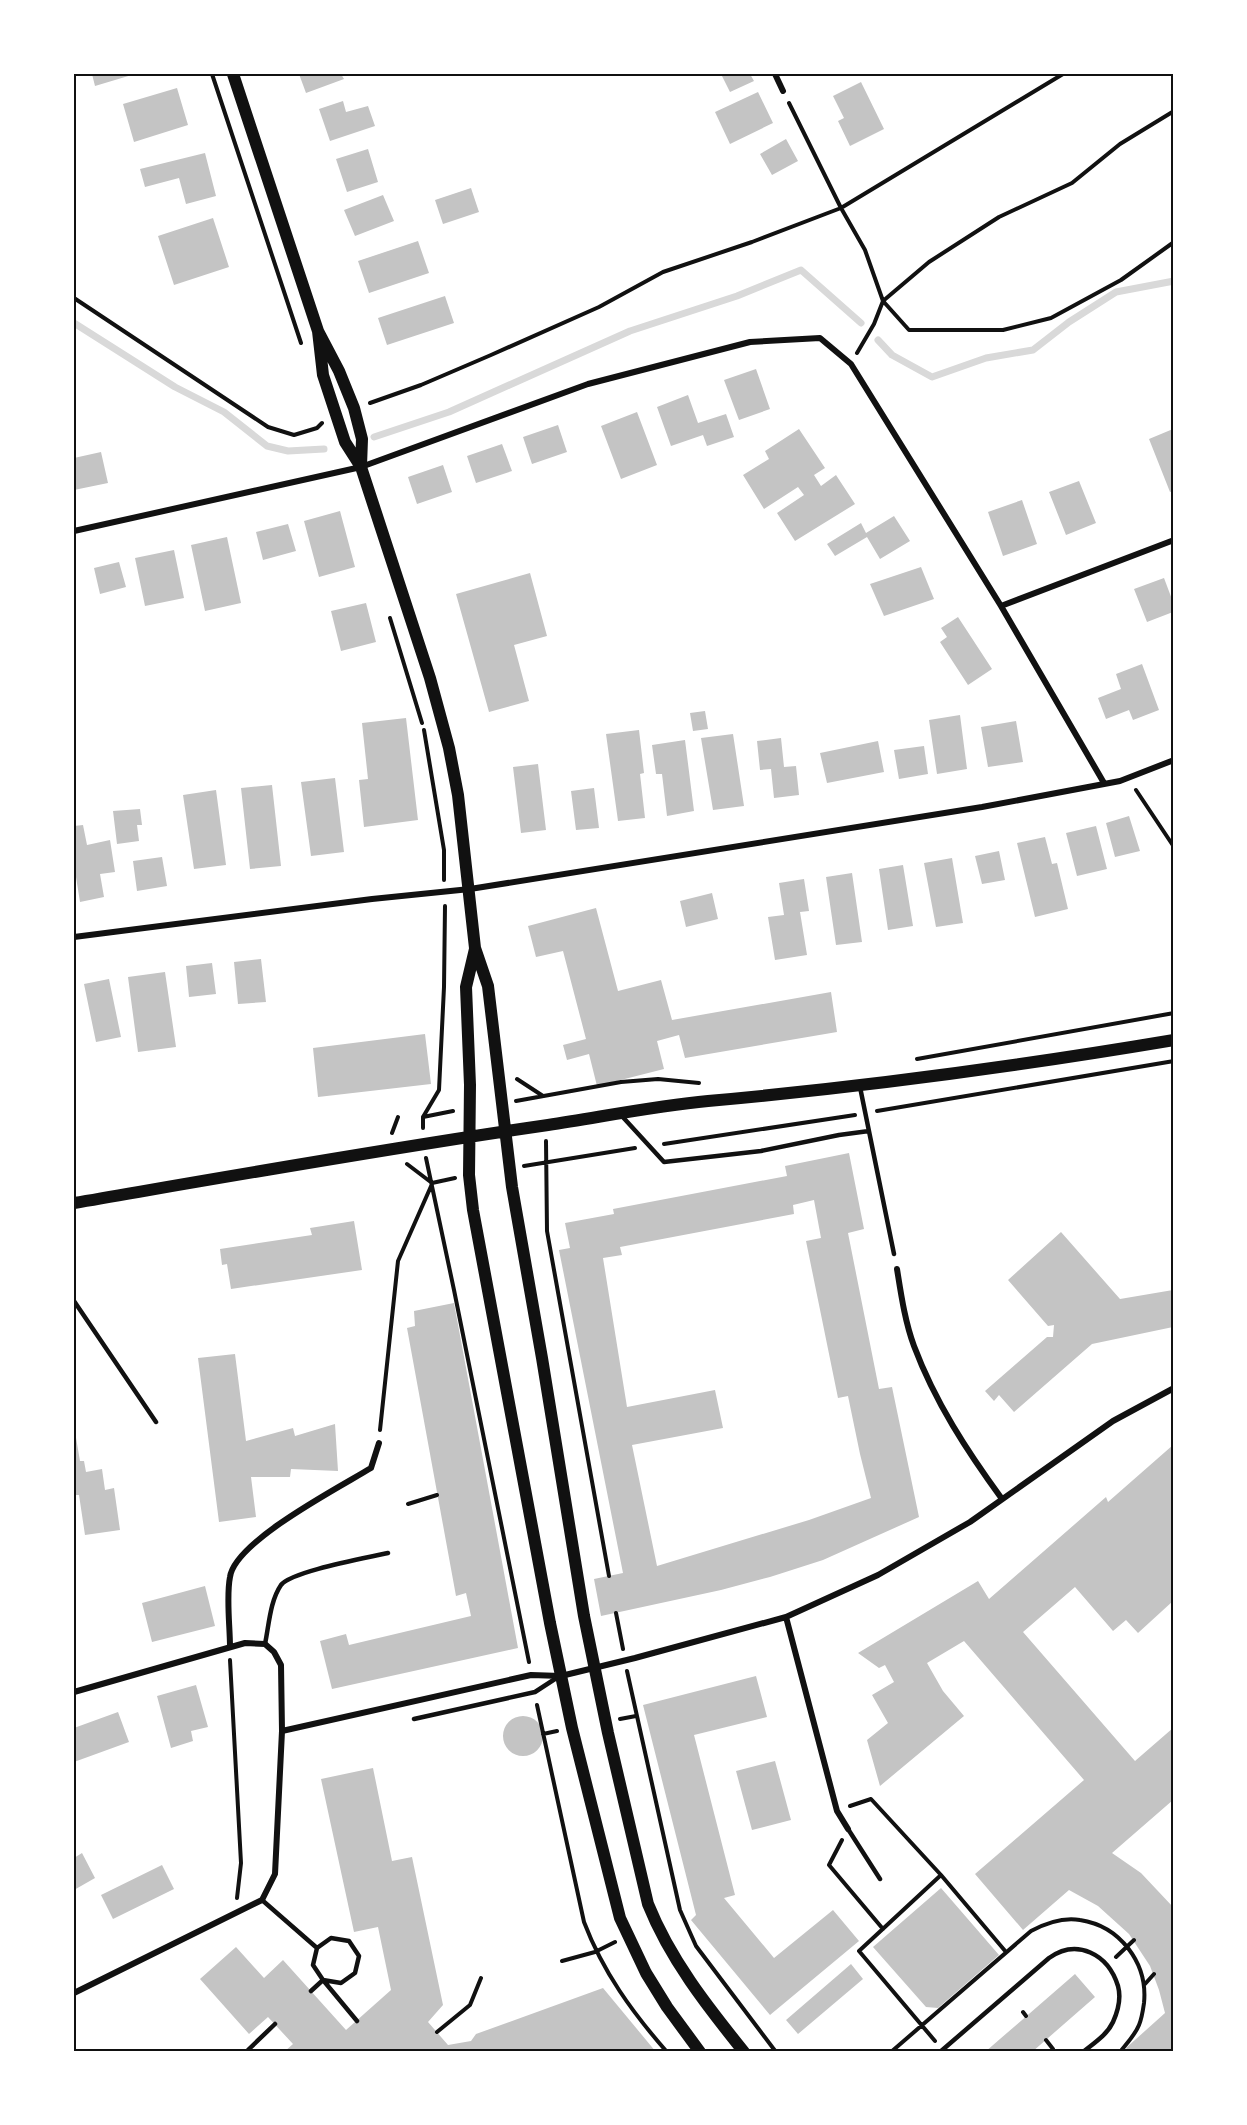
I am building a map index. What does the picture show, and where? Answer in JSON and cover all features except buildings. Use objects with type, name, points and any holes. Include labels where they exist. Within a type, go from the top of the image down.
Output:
[{"type":"main road","points":[[233,74],[318,331],[339,371],[354,408],[363,439],[362,467]]},
{"type":"main road","points":[[318,331],[322,375],[345,442],[362,467],[440,709],[458,795],[475,948],[488,986],[510,1168],[584,1616],[608,1733],[648,1904],[674,1956],[712,2012],[744,2052]]},
{"type":"main road","points":[[475,948],[466,987],[470,1085],[469,1175],[473,1210],[561,1676],[620,1918],[646,1973],[699,2052]]},
{"type":"main road","points":[[74,1203],[387,1149],[620,1114],[708,1101],[860,1087],[1173,1040]]},
{"type":"street","points":[[775,74],[783,91]]},
{"type":"street","points":[[74,531],[362,467],[588,384],[750,342],[820,338],[851,364],[1001,606],[1104,783]]},
{"type":"street","points":[[1001,606],[1173,540]]},
{"type":"street","points":[[74,937],[372,899],[470,889],[982,807],[1129,779],[1173,760]]},
{"type":"street","points":[[897,1269],[913,1344],[931,1385],[952,1426],[1002,1499]]},
{"type":"street","points":[[282,1731],[531,1675],[561,1676],[786,1617],[878,1575],[970,1522],[1113,1421],[1173,1388]]},
{"type":"street","points":[[230,1647],[230,1575],[246,1550],[266,1532],[372,1468],[379,1443]]},
{"type":"street","points":[[786,1617],[837,1811],[848,1829]]},
{"type":"street","points":[[74,1692],[245,1642],[265,1644],[274,1652],[280,1665],[282,1731],[275,1875],[262,1900],[74,1993]]},
{"type":"lane","points":[[860,1087],[894,1254]]},
{"type":"lane","points":[[620,1114],[664,1162],[761,1151],[869,1131]]},
{"type":"lane","points":[[74,1302],[156,1422]]},
{"type":"lane","points":[[265,1644],[274,1600],[282,1584],[300,1574],[388,1553]]},
{"type":"lane","points":[[414,1719],[535,1692],[561,1676]]},
{"type":"lane","points":[[848,1829],[880,1879]]},
{"type":"lane","points":[[262,1900],[317,1948]]},
{"type":"lane","points":[[323,1980],[340,1983],[355,1973],[359,1956],[349,1941],[331,1938],[317,1948],[313,1965],[323,1980],[357,2021]]},
{"type":"lane","points":[[941,2050],[1049,1958],[1058,1952],[1076,1948],[1087,1950],[1106,1965],[1118,1986],[1119,1999],[1113,2022],[1100,2039],[1083,2052]]},
{"type":"lane","points":[[311,1991],[323,1980]]},
{"type":"lane","points":[[248,2050],[275,2024]]},
{"type":"path","points":[[212,74],[304,352]]},
{"type":"path","points":[[360,407],[421,385],[599,307],[663,272],[752,242],[841,208],[1063,74]]},
{"type":"path","points":[[783,91],[841,208],[865,250],[883,301],[909,330],[1003,330],[1051,318],[1120,280],[1173,242]]},
{"type":"path","points":[[851,364],[874,324],[883,301],[929,262],[999,217],[1072,183],[1120,144],[1173,111]]},
{"type":"path","points":[[74,298],[268,427],[294,435],[317,428],[326,419],[329,430]]},
{"type":"path","points":[[390,618],[424,730],[444,849],[445,935],[439,1090],[423,1117]]},
{"type":"path","points":[[1129,779],[1173,846]]},
{"type":"path","points":[[906,1061],[1173,1013]]},
{"type":"path","points":[[502,1103],[630,1081],[658,1079],[702,1084]]},
{"type":"path","points":[[422,1144],[531,1675]]},
{"type":"path","points":[[387,1149],[432,1184]]},
{"type":"path","points":[[510,1168],[546,1162],[547,1231],[609,1576]]},
{"type":"path","points":[[432,1184],[469,1175]]},
{"type":"path","points":[[379,1443],[398,1261],[432,1184]]},
{"type":"path","points":[[408,1504],[437,1495]]},
{"type":"path","points":[[616,1613],[680,1910],[696,1946],[776,2052]]},
{"type":"path","points":[[227,1917],[238,1897],[241,1863],[230,1647]]},
{"type":"path","points":[[535,1692],[584,1923],[595,1952],[611,1980],[667,2052]]},
{"type":"path","points":[[837,1811],[871,1799],[941,1875],[1006,1952]]},
{"type":"path","points":[[848,1829],[828,1865],[883,1929]]},
{"type":"path","points":[[941,1875],[859,1950],[941,2050]]},
{"type":"path","points":[[891,2052],[1031,1931],[1047,1923],[1066,1920],[1090,1922],[1114,1934],[1128,1946],[1137,1962],[1145,1984],[1143,2006],[1139,2025],[1120,2052]]},
{"type":"path","points":[[1128,1946],[1134,1940]]},
{"type":"path","points":[[1145,1984],[1154,1974]]},
{"type":"path","points":[[437,2032],[470,2005],[481,1978]]},
{"type":"path","points":[[1046,2040],[1053,2049]]},
{"type":"waterway","points":[[374,437],[449,412],[630,331],[737,296],[801,270],[861,323]]},
{"type":"waterway","points":[[878,340],[892,355],[932,377],[986,358],[1033,350],[1069,322],[1116,292],[1174,281]]},
{"type":"waterway","points":[[74,323],[175,387],[224,412],[267,446],[288,451],[324,449]]}]
